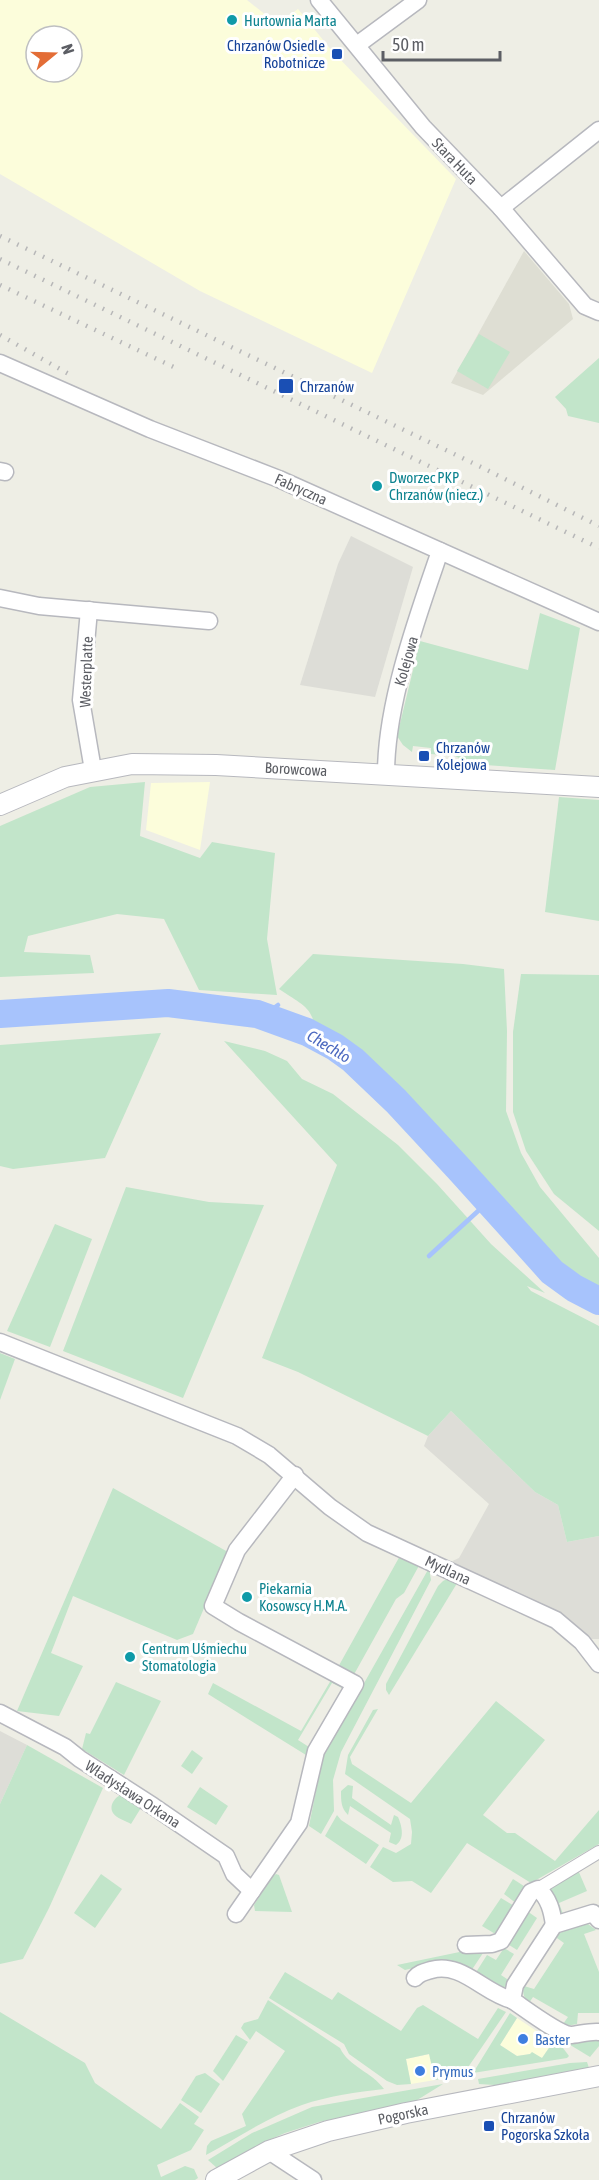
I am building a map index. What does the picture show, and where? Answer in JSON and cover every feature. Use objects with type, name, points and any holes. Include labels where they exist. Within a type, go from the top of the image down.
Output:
[{"type":"street","name":"Stara Huta","points":[[319,0],[423,127],[501,208],[585,306],[599,312]]},
{"type":"street","points":[[357,45],[418,0]]},
{"type":"street","points":[[501,208],[599,130]]},
{"type":"street","name":"Fabryczna","points":[[0,363],[150,429],[279,479],[599,622]]},
{"type":"street","name":"Kolejowa","points":[[386,774],[389,735],[399,681],[440,551]]},
{"type":"street","points":[[0,598],[39,606],[209,621]]},
{"type":"street","name":"Westerplatte","points":[[89,610],[81,700],[93,770]]},
{"type":"street","name":"Borowcowa","points":[[0,805],[42,786],[93,770],[132,764],[170,763],[599,787]]},
{"type":"street","name":"Mydlana","points":[[0,1342],[237,1436],[269,1455],[330,1507],[367,1533],[555,1620],[582,1642],[599,1664]]},
{"type":"street","points":[[236,1914],[299,1822],[316,1751],[355,1684],[213,1606],[237,1550],[295,1475]]},
{"type":"street","name":"Władysława Orkana","points":[[0,1713],[65,1747],[226,1856],[234,1874],[252,1892]]},
{"type":"street","points":[[466,1945],[492,1944],[501,1941],[531,1892],[599,1852]]},
{"type":"street","points":[[538,1889],[548,1901],[554,1925]]},
{"type":"street","points":[[512,2000],[515,1985],[554,1925],[592,1913],[599,1920]]},
{"type":"street","points":[[415,1978],[418,1974],[439,1967],[447,1968],[503,1998],[512,2000],[561,2031],[571,2035],[583,2031],[599,2032]]},
{"type":"street","name":"Pogorska","points":[[216,2180],[269,2151],[318,2134],[406,2113],[599,2076]]},
{"type":"street","points":[[269,2151],[314,2180]]},
{"type":"shaded area","points":[[0,0],[247,0],[277,24],[298,9],[332,51],[456,179],[372,373],[200,291],[0,174]]},
{"type":"shaded area","points":[[524,251],[569,304],[573,319],[483,395],[451,383]]},
{"type":"shaded area","points":[[479,334],[510,352],[488,389],[457,371]]},
{"type":"shaded area","points":[[599,358],[599,423],[568,416],[566,409],[555,397]]},
{"type":"shaded area","points":[[351,536],[413,567],[375,697],[300,685],[338,564]]},
{"type":"shaded area","points":[[540,613],[580,628],[555,770],[471,764],[455,756],[431,754],[431,748],[413,746],[412,752],[403,745],[397,736],[420,641],[528,670]]},
{"type":"shaded area","points":[[145,782],[140,836],[200,858],[212,842],[275,853],[267,939],[277,995],[199,990],[164,919],[117,914],[28,936],[24,952],[90,955],[94,973],[0,977],[0,826],[90,787]]},
{"type":"shaded area","points":[[210,782],[200,850],[146,830],[151,783]]},
{"type":"shaded area","points":[[559,797],[599,800],[599,921],[545,912]]},
{"type":"shaded area","points":[[313,954],[504,969],[507,1031],[506,1111],[521,1153],[540,1187],[599,1258],[599,1294],[580,1286],[533,1244],[421,1115],[341,1044],[313,1031],[309,1011],[279,989]]},
{"type":"shaded area","points":[[521,974],[599,975],[599,1231],[554,1194],[526,1151],[513,1112],[513,1032]]},
{"type":"shaded area","points":[[161,1033],[105,1158],[13,1169],[0,1166],[0,1045]]},
{"type":"shaded area","points":[[224,1041],[265,1051],[287,1061],[302,1079],[333,1094],[398,1145],[491,1244],[545,1293],[527,1286],[531,1291],[599,1326],[599,1536],[567,1542],[558,1505],[535,1492],[451,1411],[428,1436],[298,1372],[262,1358],[337,1165]]},
{"type":"shaded area","points":[[126,1187],[209,1202],[264,1205],[183,1398],[63,1351]]},
{"type":"shaded area","points":[[55,1224],[92,1239],[50,1347],[7,1331]]},
{"type":"shaded area","points":[[0,1353],[15,1359],[0,1400]]},
{"type":"shaded area","points":[[451,1411],[535,1492],[558,1505],[567,1542],[599,1536],[599,1639],[590,1639],[557,1615],[448,1563],[459,1558],[489,1504],[424,1446],[428,1436]]},
{"type":"shaded area","points":[[113,1488],[228,1552],[193,1634],[177,1640],[73,1596],[51,1653],[83,1666],[59,1716],[17,1711]]},
{"type":"shaded area","points":[[401,1554],[421,1562],[404,1593],[396,1599],[352,1678],[337,1669]]},
{"type":"shaded area","points":[[429,1568],[431,1580],[341,1752],[333,1780],[334,1811],[321,1834],[309,1826],[323,1756]]},
{"type":"shaded area","points":[[449,1578],[459,1580],[389,1695],[386,1684],[438,1586]]},
{"type":"shaded area","points":[[334,1675],[346,1690],[332,1683],[298,1740],[309,1747],[306,1755],[208,1694],[213,1683],[301,1731]]},
{"type":"shaded area","points":[[116,1682],[161,1701],[124,1775],[82,1749],[86,1733],[90,1734]]},
{"type":"shaded area","points":[[496,1701],[545,1740],[483,1815],[507,1833],[515,1833],[555,1861],[599,1810],[599,1844],[531,1883],[467,1843],[431,1893],[412,1881],[393,1882],[370,1867],[383,1847],[396,1853],[411,1844],[412,1832],[410,1819],[345,1774],[348,1755],[373,1710],[378,1709],[350,1757],[352,1764],[411,1803]]},
{"type":"shaded area","points":[[0,1731],[27,1745],[0,1804]]},
{"type":"shaded area","points":[[27,1745],[103,1788],[49,1908],[23,1959],[0,1964],[0,1804]]},
{"type":"shaded area","points":[[192,1750],[203,1758],[192,1774],[181,1766]]},
{"type":"shaded area","points":[[348,1785],[353,1786],[352,1798],[391,1825],[394,1815],[398,1817],[402,1836],[396,1845],[389,1842],[391,1833],[350,1806],[348,1815],[344,1810],[341,1791]]},
{"type":"shaded area","points":[[200,1787],[228,1806],[216,1825],[187,1807]]},
{"type":"shaded area","points":[[125,1793],[144,1803],[131,1824],[116,1816],[112,1810],[114,1800]]},
{"type":"shaded area","points":[[337,1815],[379,1845],[366,1864],[325,1836]]},
{"type":"shaded area","points":[[578,1870],[587,1891],[559,1903],[563,1914],[560,1915],[549,1888]]},
{"type":"shaded area","points":[[101,1874],[122,1889],[95,1928],[74,1913]]},
{"type":"shaded area","points":[[276,1874],[279,1875],[292,1912],[255,1911],[254,1905]]},
{"type":"shaded area","points":[[513,1879],[527,1888],[517,1904],[504,1894]]},
{"type":"shaded area","points":[[501,1898],[516,1907],[497,1935],[482,1926]]},
{"type":"shaded area","points":[[527,1911],[537,1918],[517,1950],[506,1943]]},
{"type":"shaded area","points":[[588,1924],[596,1930],[584,1934],[599,1972],[599,2013],[578,2013],[577,2024],[567,2026],[563,2024],[568,2017],[533,1997],[529,2003],[523,1989],[524,1986],[534,1989],[564,1943],[554,1936],[576,1925]]},
{"type":"shaded area","points":[[504,1948],[514,1954],[501,1975],[510,1981],[503,1989],[473,1977],[487,1955],[496,1960]]},
{"type":"shaded area","points":[[474,1949],[483,1953],[469,1974],[438,1962],[405,1970],[397,1965]]},
{"type":"shaded area","points":[[285,1972],[332,2000],[338,1992],[401,2031],[417,2008],[423,2005],[478,2039],[498,2008],[506,2012],[462,2076],[435,2080],[429,2054],[406,2059],[411,2084],[397,2085],[387,2081],[349,2054],[344,2044],[269,1998]]},
{"type":"shaded area","points":[[268,2000],[340,2048],[349,2060],[384,2089],[332,2097],[302,2105],[265,2122],[206,2155],[207,2146],[211,2141],[246,2126],[242,2114],[285,2051],[256,2031],[250,2040],[241,2028],[244,2023],[258,2019]]},
{"type":"shaded area","points":[[0,2012],[85,2063],[95,2083],[161,2129],[180,2103],[199,2117],[194,2124],[204,2130],[191,2150],[157,2165],[161,2177],[185,2166],[194,2169],[198,2178],[195,2180],[0,2180]]},
{"type":"shaded area","points":[[510,2013],[517,2018],[500,2045],[517,2056],[532,2052],[542,2058],[553,2042],[563,2048],[569,2056],[473,2073]]},
{"type":"shaded area","points":[[517,2018],[553,2042],[542,2058],[531,2054],[517,2056],[500,2045]]},
{"type":"shaded area","points":[[236,2035],[248,2042],[223,2081],[213,2071]]},
{"type":"shaded area","points":[[584,2038],[599,2039],[599,2046],[590,2057],[567,2043]]},
{"type":"shaded area","points":[[430,2054],[435,2080],[411,2084],[406,2059]]},
{"type":"shaded area","points":[[587,2062],[590,2071],[509,2086],[479,2084],[478,2079],[570,2063]]},
{"type":"shaded area","points":[[205,2073],[220,2084],[201,2113],[181,2100],[196,2076]]},
{"type":"shaded area","points":[[443,2084],[414,2102],[319,2122],[285,2133],[217,2168],[208,2160],[252,2133],[312,2107]]},
{"type":"waterway","name":"Chechło","points":[[0,1014],[168,1003],[257,1014],[307,1032],[353,1060],[396,1101],[552,1272],[574,1288],[599,1301]]},
{"type":"waterway","points":[[263,1016],[278,1005]]},
{"type":"waterway","points":[[297,1028],[303,1019]]},
{"type":"waterway","points":[[429,1256],[489,1201]]},
{"type":"railway","points":[[0,236],[599,526]]},
{"type":"railway","points":[[0,259],[599,548]]},
{"type":"railway","points":[[0,285],[180,370]]},
{"type":"railway","points":[[0,335],[74,377]]},
{"type":"place","name":"Hurtownia Marta","points":[[232,20]]},
{"type":"place","name":"Chrzanów Osiedle Robotnicze","points":[[337,54]]},
{"type":"place","name":"Chrzanów","points":[[286,386]]},
{"type":"place","name":"Dworzec PKP Chrzanów (niecz.)","points":[[377,486]]},
{"type":"place","name":"Chrzanów Kolejowa","points":[[424,756]]},
{"type":"place","name":"Piekarnia Kosowscy H.M.A.","points":[[247,1597]]},
{"type":"place","name":"Centrum Uśmiechu Stomatologia","points":[[130,1657]]},
{"type":"place","name":"Baster","points":[[523,2039]]},
{"type":"place","name":"Prymus","points":[[420,2071]]},
{"type":"place","name":"Chrzanów Pogorska Szkoła","points":[[489,2126]]}]
